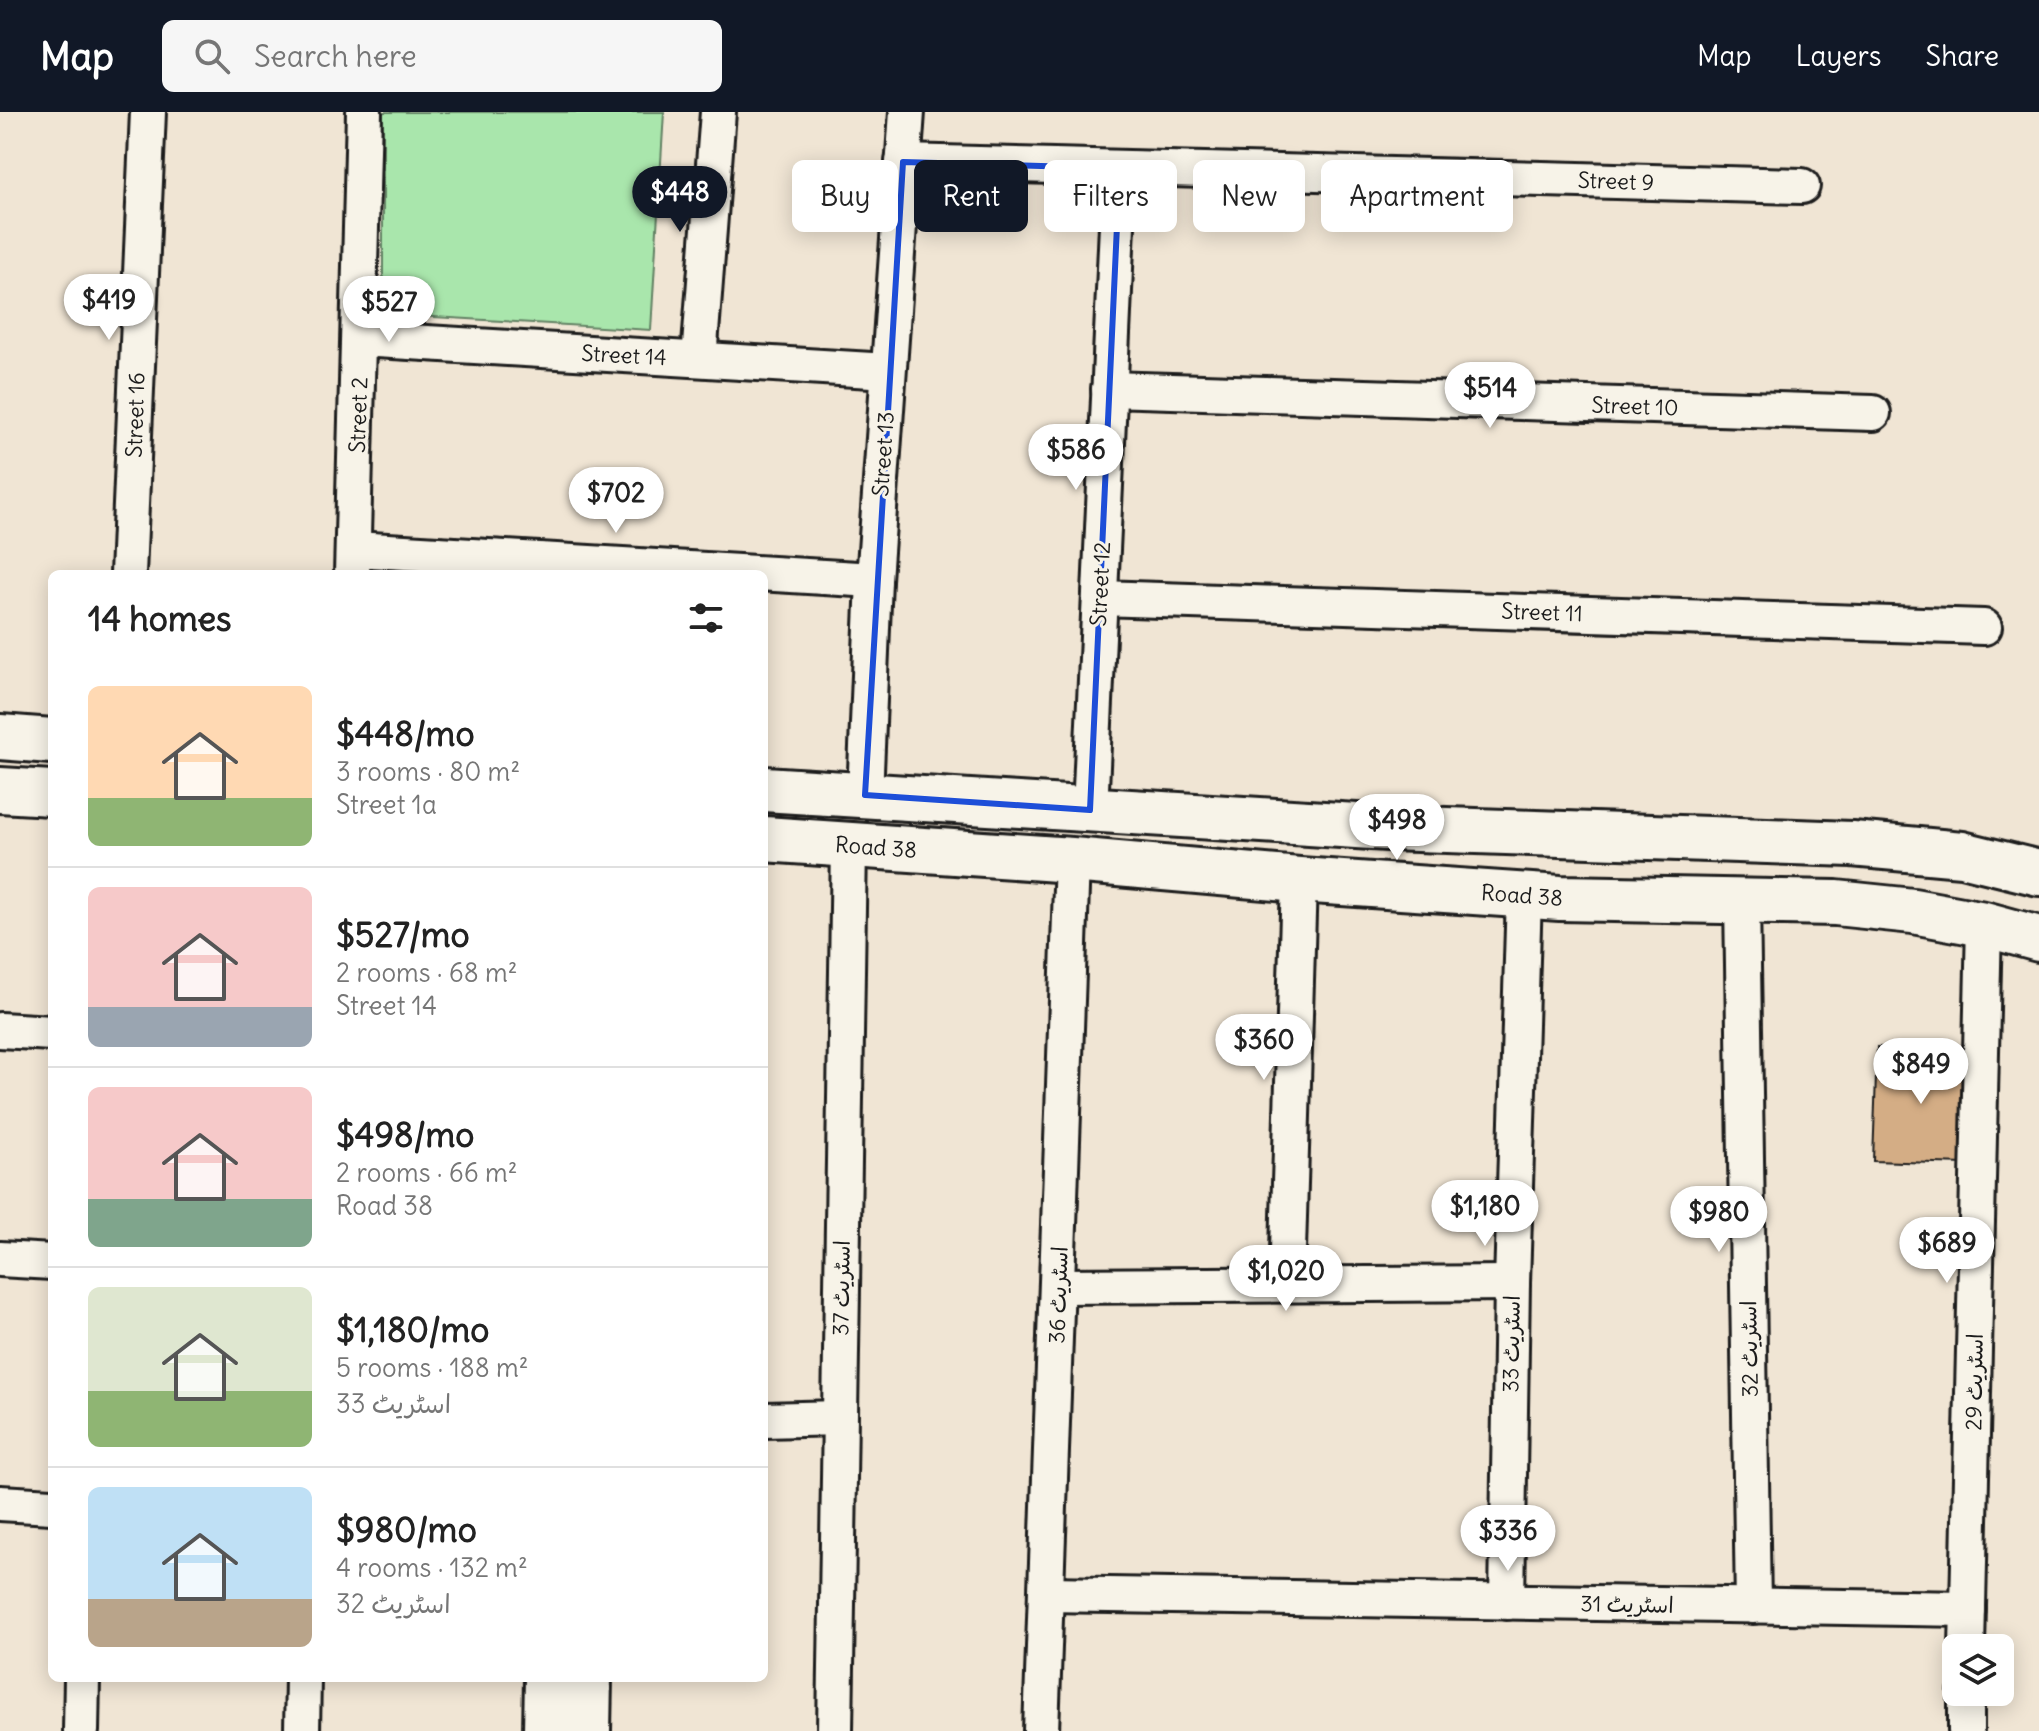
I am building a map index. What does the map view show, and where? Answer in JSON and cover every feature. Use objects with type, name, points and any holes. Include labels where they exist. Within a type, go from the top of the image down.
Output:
[{"type":"main road","points":[[0,737],[48,741]]},
{"type":"main road","points":[[768,789],[1388,828],[1852,844],[1962,854],[2039,873]]},
{"type":"main road","points":[[0,790],[48,793]]},
{"type":"main road","name":"Road 38","points":[[768,839],[1560,898],[1836,903],[1913,911],[1984,924],[2039,939]]},
{"type":"main road","points":[[546,1731],[547,1682]]},
{"type":"main road","points":[[588,1731],[589,1682]]},
{"type":"street","name":"Street 16","points":[[128,570],[148,112]]},
{"type":"street","name":"Street 2","points":[[353,562],[364,112]]},
{"type":"street","points":[[699,359],[718,112]]},
{"type":"street","name":"Street 13","points":[[865,795],[874,580],[907,112]]},
{"type":"street","name":"Street 9","points":[[903,162],[1044,166]]},
{"type":"street","name":"Street 9","points":[[1177,170],[1802,186]]},
{"type":"street","name":"Street 12","points":[[1090,810],[1117,232]]},
{"type":"street","name":"Street 14","points":[[360,339],[888,371]]},
{"type":"street","name":"Street 10","points":[[1109,389],[1873,413]]},
{"type":"street","points":[[353,562],[585,570]]},
{"type":"street","points":[[768,576],[874,580]]},
{"type":"street","name":"Street 11","points":[[1100,598],[1984,627]]},
{"type":"street","name":"اسٹریٹ 37","points":[[835,1731],[849,845]]},
{"type":"street","name":"اسٹریٹ 36","points":[[1041,1731],[1072,860]]},
{"type":"street","points":[[1287,1284],[1299,880]]},
{"type":"street","name":"اسٹریٹ 33","points":[[1507,1602],[1512,1283],[1524,895]]},
{"type":"street","name":"اسٹریٹ 32","points":[[1742,901],[1753,1606]]},
{"type":"street","name":"اسٹریٹ 29","points":[[1967,1634],[1984,924]]},
{"type":"street","points":[[0,1030],[48,1033]]},
{"type":"street","points":[[0,1259],[48,1262]]},
{"type":"street","points":[[1058,1286],[1512,1283]]},
{"type":"street","points":[[768,1420],[839,1418]]},
{"type":"street","points":[[0,1503],[48,1506]]},
{"type":"street","name":"اسٹریٹ 31","points":[[1046,1594],[1968,1609]]},
{"type":"street","points":[[81,1731],[82,1682]]},
{"type":"street","points":[[302,1731],[303,1682]]},
{"type":"street","points":[[1966,1706],[1966,1731]]},
{"type":"highlighted area","points":[[903,162],[1109,168],[1118,204],[1090,810],[865,795]]},
{"type":"green space","points":[[383,112],[664,112],[651,330],[383,314]]},
{"type":"building","points":[[1877,1047],[1969,1050],[1965,1164],[1873,1161]]}]
